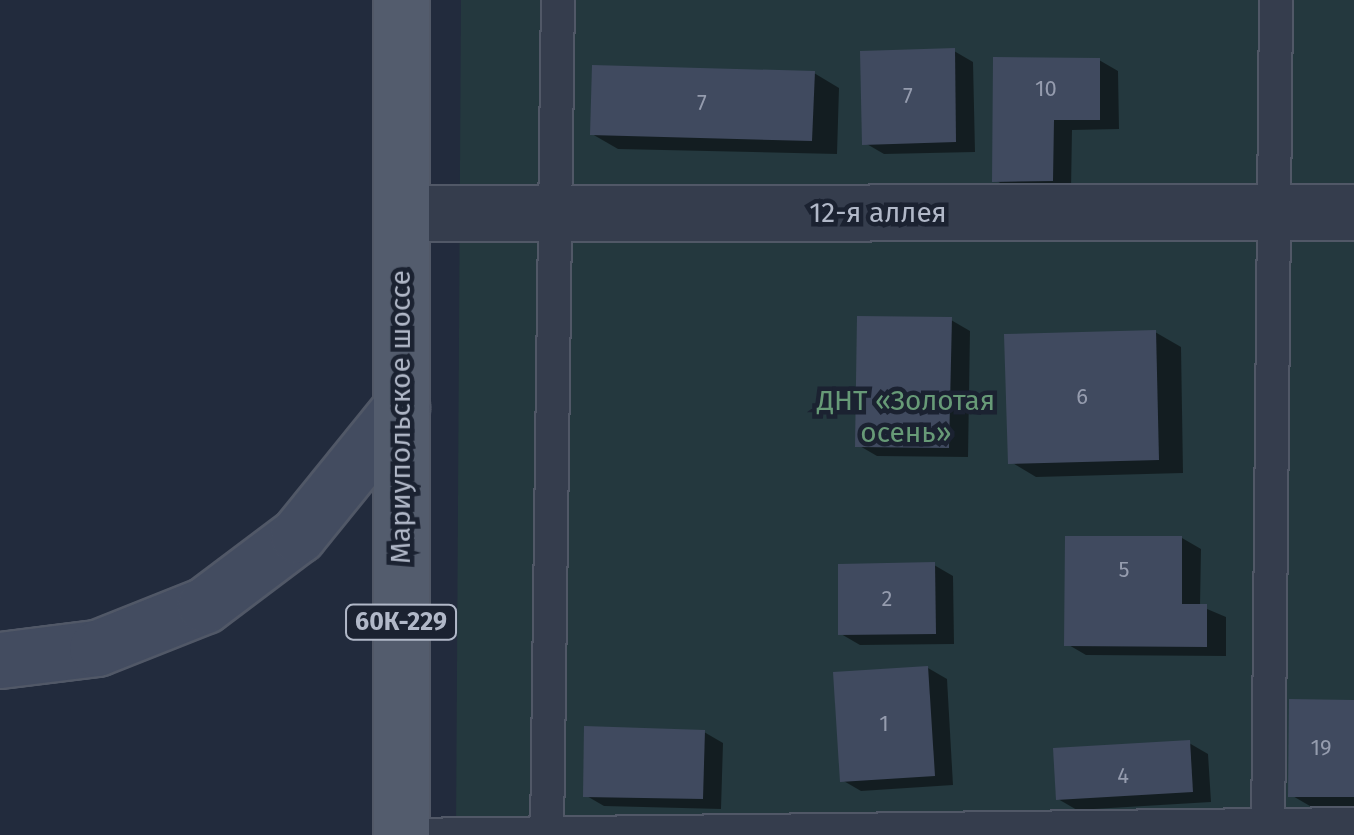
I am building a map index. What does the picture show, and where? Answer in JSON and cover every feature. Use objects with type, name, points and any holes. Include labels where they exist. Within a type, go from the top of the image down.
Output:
[{"type":"main road","name":"Мариупольское шоссе","points":[[401,0],[402,835]]},
{"type":"main road","points":[[0,660],[97,648],[206,605],[298,535],[401,408]]},
{"type":"street","name":"12-я аллея","points":[[402,213],[1354,212]]},
{"type":"lane","points":[[547,834],[558,0]]},
{"type":"lane","points":[[1268,830],[1276,0]]},
{"type":"lane","points":[[402,835],[1268,830],[1354,824]]},
{"type":"green space","name":"ДНТ «Золотая осень»","points":[[461,0],[1354,0],[1354,835],[456,835]]},
{"type":"building","points":[[955,48],[956,142],[862,145],[860,51]]},
{"type":"building","points":[[993,57],[1100,58],[1100,120],[1054,120],[1053,181],[992,182]]},
{"type":"building","points":[[592,65],[815,71],[812,141],[590,135]]},
{"type":"building","points":[[857,316],[952,317],[949,448],[855,447]]},
{"type":"building","points":[[1156,330],[1159,460],[1008,464],[1004,334]]},
{"type":"building","points":[[1065,536],[1182,536],[1182,604],[1207,604],[1207,647],[1064,646]]},
{"type":"building","points":[[935,562],[936,634],[838,635],[838,564]]},
{"type":"building","points":[[928,666],[935,776],[840,782],[833,672]]},
{"type":"building","points":[[1289,699],[1354,700],[1354,797],[1288,797]]},
{"type":"building","points":[[584,726],[705,730],[703,799],[583,797]]},
{"type":"building","points":[[1190,740],[1193,792],[1056,800],[1053,748]]}]
